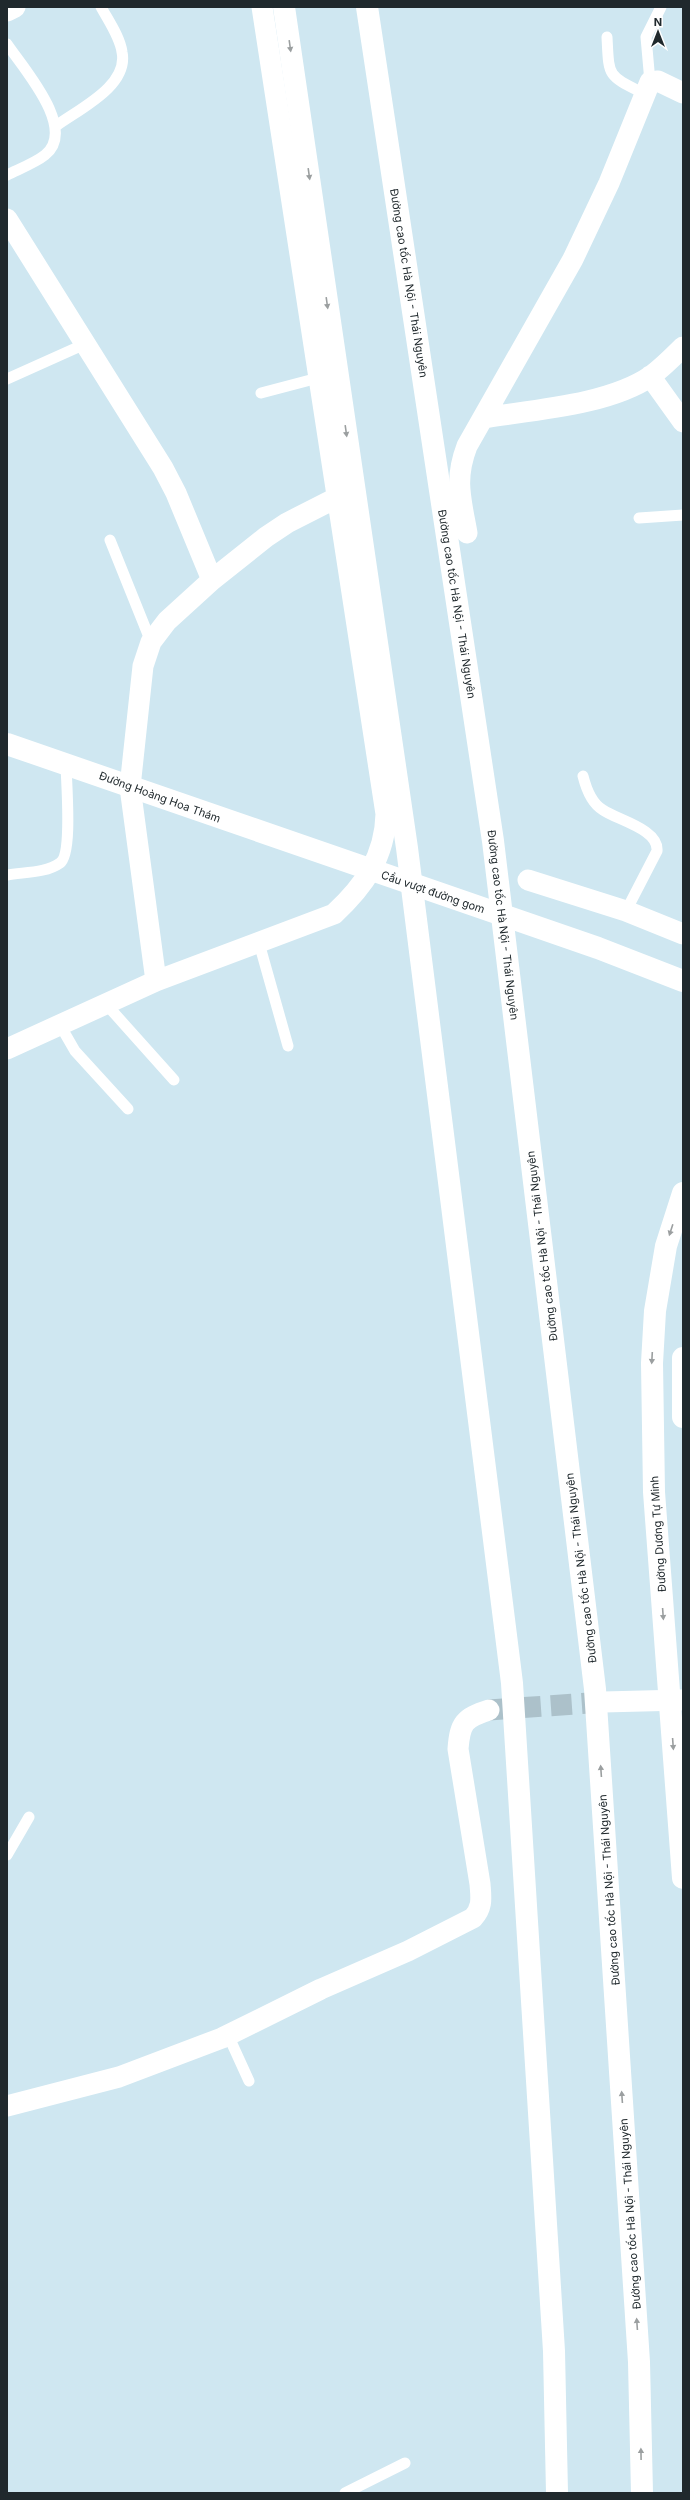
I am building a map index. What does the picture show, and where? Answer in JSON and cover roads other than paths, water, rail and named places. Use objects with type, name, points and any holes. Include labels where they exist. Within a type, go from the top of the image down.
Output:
[{"type":"main road","points":[[284,7],[407,848],[512,1683],[554,2351],[557,2493]]},
{"type":"main road","name":"Đường cao tốc Hà Nội - Thái Nguyên","points":[[367,7],[493,840],[596,1688],[639,2362],[642,2493]]},
{"type":"main road","name":"Đường Hoàng Hoa Thám","points":[[7,744],[66,763],[313,851]]},
{"type":"main road","name":"Cầu vượt đường gom","points":[[313,851],[598,948],[683,980]]},
{"type":"main road","name":"Đường Dương Tự Minh","points":[[683,1193],[666,1246],[655,1310],[652,1363],[654,1492],[676,1700],[683,1878]]},
{"type":"main road","points":[[683,1358],[683,1417]]},
{"type":"street","points":[[7,11],[15,7]]},
{"type":"street","points":[[7,1049],[156,981],[334,914],[356,894],[366,879],[386,835],[386,814],[336,498],[262,7]]},
{"type":"street","points":[[467,533],[459,488],[459,466],[467,446],[573,259],[609,183],[647,88],[658,81],[683,93]]},
{"type":"street","points":[[7,220],[163,468],[176,493],[212,580]]},
{"type":"street","points":[[483,418],[580,402],[617,392],[650,376],[683,347]]},
{"type":"street","points":[[650,376],[683,422]]},
{"type":"street","points":[[156,981],[130,787],[143,666],[151,642],[167,621],[212,580],[287,523],[336,498]]},
{"type":"street","points":[[528,880],[626,911],[683,934]]},
{"type":"street","points":[[603,1702],[676,1700]]},
{"type":"street","points":[[7,2106],[119,2077],[228,2035],[321,1989],[408,1951],[473,1918],[479,1911],[481,1903],[480,1884],[458,1749],[459,1733],[464,1722],[473,1715],[489,1710]]},
{"type":"lane","points":[[56,126],[111,86],[122,68],[122,51],[101,7]]},
{"type":"lane","points":[[607,37],[607,64],[610,72],[616,79],[647,88],[646,37],[661,7]]},
{"type":"lane","points":[[7,44],[50,108],[56,126],[56,140],[46,155],[7,175]]},
{"type":"lane","points":[[7,379],[85,344]]},
{"type":"lane","points":[[261,393],[318,378]]},
{"type":"lane","points":[[639,518],[683,515]]},
{"type":"lane","points":[[110,540],[151,642]]},
{"type":"lane","points":[[7,875],[49,869],[62,862],[68,848],[66,763]]},
{"type":"lane","points":[[583,776],[593,802],[602,810],[637,826],[655,840],[658,845],[657,851],[626,911]]},
{"type":"lane","points":[[259,942],[288,1046]]},
{"type":"lane","points":[[106,1004],[174,1080]]},
{"type":"lane","points":[[60,1025],[75,1051],[128,1109]]},
{"type":"lane","points":[[7,1855],[29,1818]]},
{"type":"lane","points":[[228,2035],[249,2081]]},
{"type":"lane","points":[[345,2493],[405,2463]]},
{"type":"tunnel","points":[[489,1710],[603,1702]]}]
